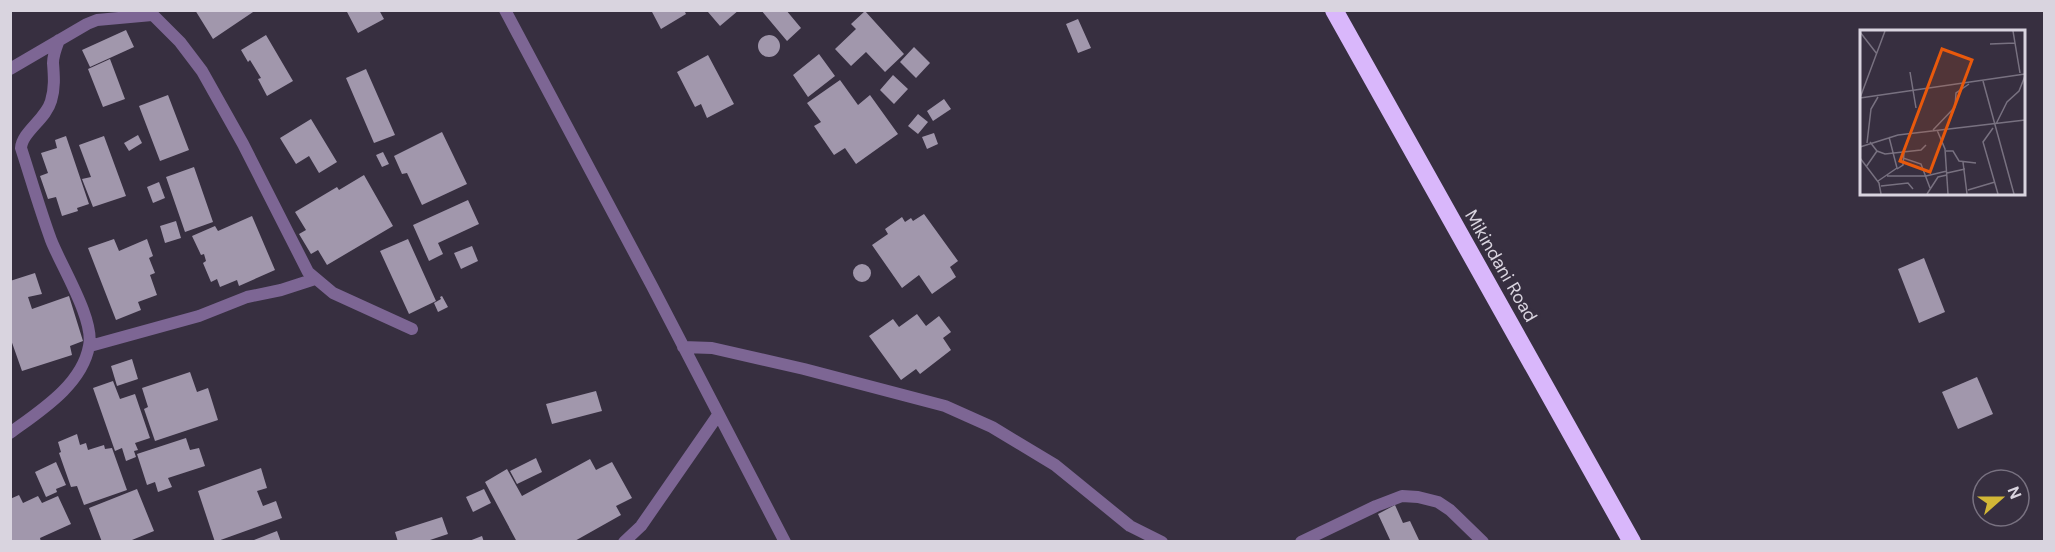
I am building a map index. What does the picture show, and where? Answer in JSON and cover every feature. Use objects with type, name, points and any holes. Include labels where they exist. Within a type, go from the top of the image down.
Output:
[{"type":"highway","name":"Mikindani Road","points":[[1334,10],[1632,542]]},
{"type":"street","points":[[505,10],[785,542]]},
{"type":"street","points":[[10,69],[97,20],[150,13],[180,42],[202,71],[243,144],[302,263],[315,279],[333,293],[412,329]]},
{"type":"street","points":[[10,433],[64,390],[83,364],[90,346],[89,328],[51,239],[21,148],[24,138],[46,112],[51,102],[55,78],[54,56],[58,40]]},
{"type":"street","points":[[90,346],[199,316],[247,297],[281,290],[315,279]]},
{"type":"street","points":[[683,347],[723,350],[945,406],[992,427],[1055,465],[1130,526],[1162,542]]},
{"type":"street","points":[[624,542],[641,526],[718,415]]},
{"type":"street","points":[[1301,542],[1402,496],[1438,502],[1450,510],[1483,542]]},
{"type":"building","points":[[195,10],[256,10],[213,39]]},
{"type":"building","points":[[346,10],[379,10],[384,19],[358,33]]},
{"type":"building","points":[[651,10],[684,10],[686,14],[661,29]]},
{"type":"building","points":[[709,10],[739,10],[720,26],[708,12]]},
{"type":"building","points":[[761,10],[786,10],[801,28],[787,41]]},
{"type":"building","points":[[865,11],[904,54],[885,72],[866,52],[851,66],[835,49],[856,29],[851,24]]},
{"type":"building","points":[[1078,19],[1091,48],[1078,53],[1066,24]]},
{"type":"building","points":[[126,30],[134,47],[90,67],[82,50]]},
{"type":"building","points":[[266,35],[293,81],[267,96],[258,79],[261,78],[241,50]]},
{"type":"building","points":[[769,35],[777,38],[780,46],[777,54],[769,57],[761,54],[758,46],[761,38]]},
{"type":"building","points":[[914,47],[930,63],[916,78],[900,62]]},
{"type":"building","points":[[819,54],[835,76],[808,97],[793,75]]},
{"type":"building","points":[[708,55],[734,104],[707,118],[701,104],[695,107],[677,72]]},
{"type":"building","points":[[110,59],[125,99],[103,107],[88,69]]},
{"type":"building","points":[[366,69],[395,135],[374,143],[346,78]]},
{"type":"building","points":[[893,75],[908,89],[894,104],[880,90]]},
{"type":"building","points":[[840,80],[858,105],[870,95],[898,134],[856,164],[845,148],[834,155],[814,126],[821,122],[807,103]]},
{"type":"building","points":[[168,95],[189,150],[160,161],[139,106]]},
{"type":"building","points":[[944,99],[951,109],[933,121],[927,111]]},
{"type":"building","points":[[918,114],[928,122],[918,134],[908,126]]},
{"type":"building","points":[[311,119],[337,162],[319,173],[309,156],[296,164],[280,138]]},
{"type":"building","points":[[442,132],[467,184],[422,205],[407,173],[402,174],[394,156]]},
{"type":"building","points":[[934,133],[938,144],[927,149],[922,137]]},
{"type":"building","points":[[138,135],[142,143],[129,151],[124,143]]},
{"type":"building","points":[[66,136],[89,204],[77,208],[78,211],[62,216],[56,197],[48,199],[40,176],[48,173],[41,153],[57,148],[55,140]]},
{"type":"building","points":[[104,136],[126,196],[93,207],[82,179],[91,177],[79,145]]},
{"type":"building","points":[[383,152],[389,164],[382,167],[376,155]]},
{"type":"building","points":[[194,167],[213,222],[185,232],[166,177]]},
{"type":"building","points":[[364,175],[393,226],[327,265],[318,250],[311,254],[299,234],[306,230],[295,212],[337,187],[339,190]]},
{"type":"building","points":[[159,182],[165,198],[153,203],[147,187]]},
{"type":"building","points":[[468,200],[479,224],[438,243],[443,254],[429,261],[413,225]]},
{"type":"building","points":[[924,214],[958,261],[950,267],[956,277],[932,294],[919,275],[902,288],[872,245],[888,234],[885,229],[902,217],[905,222],[911,218],[913,221]]},
{"type":"building","points":[[252,216],[275,270],[239,286],[237,280],[220,287],[217,279],[211,282],[203,263],[206,261],[204,254],[201,255],[192,236],[215,226],[218,231]]},
{"type":"building","points":[[176,221],[181,238],[165,243],[160,226]]},
{"type":"building","points":[[114,239],[119,251],[147,239],[153,256],[149,258],[155,273],[150,275],[157,295],[138,302],[141,310],[116,320],[88,248]]},
{"type":"building","points":[[408,239],[436,301],[409,314],[380,251]]},
{"type":"building","points":[[472,246],[478,261],[461,269],[454,253]]},
{"type":"building","points":[[1924,258],[1945,312],[1919,323],[1898,269]]},
{"type":"building","points":[[862,264],[868,267],[871,273],[868,279],[862,282],[856,279],[853,273],[856,267]]},
{"type":"building","points":[[35,273],[42,294],[28,297],[32,309],[69,296],[83,341],[70,346],[72,355],[22,371],[10,337],[10,281]]},
{"type":"building","points":[[442,296],[448,307],[438,312],[434,303]]},
{"type":"building","points":[[917,314],[926,326],[939,316],[951,332],[943,338],[951,350],[920,374],[916,369],[901,380],[869,336],[893,319],[899,327]]},
{"type":"building","points":[[132,359],[138,379],[117,386],[111,366]]},
{"type":"building","points":[[190,372],[197,392],[208,388],[218,420],[155,441],[144,409],[148,407],[142,388]]},
{"type":"building","points":[[1977,377],[1993,414],[1958,429],[1942,392]]},
{"type":"building","points":[[113,381],[120,399],[135,394],[150,438],[135,443],[138,450],[134,451],[136,457],[126,461],[122,448],[115,451],[93,388]]},
{"type":"building","points":[[596,391],[602,411],[552,424],[546,404]]},
{"type":"building","points":[[77,434],[80,445],[86,443],[88,450],[104,445],[105,449],[112,448],[127,490],[84,505],[77,486],[71,487],[59,453],[61,452],[58,442]]},
{"type":"building","points":[[186,438],[190,450],[199,448],[205,466],[168,478],[172,487],[158,492],[155,482],[147,485],[137,454]]},
{"type":"building","points":[[536,458],[542,472],[517,484],[510,471]]},
{"type":"building","points":[[590,459],[596,470],[612,462],[632,498],[616,506],[621,515],[573,542],[517,542],[485,482],[507,469],[522,496]]},
{"type":"building","points":[[56,462],[66,485],[46,497],[35,472]]},
{"type":"building","points":[[261,468],[267,488],[257,491],[263,506],[276,501],[282,518],[215,542],[198,491]]},
{"type":"building","points":[[137,489],[154,531],[127,542],[102,542],[89,508]]},
{"type":"building","points":[[484,489],[491,503],[473,512],[466,497]]},
{"type":"building","points":[[19,495],[23,503],[38,496],[42,503],[58,496],[71,524],[40,538],[41,542],[13,542],[10,536],[10,499]]},
{"type":"building","points":[[1395,505],[1403,523],[1410,521],[1419,540],[1391,542],[1378,514]]},
{"type":"building","points":[[442,517],[448,534],[424,542],[398,542],[395,532]]},
{"type":"building","points":[[277,531],[281,542],[254,542],[254,540]]},
{"type":"building","points":[[482,536],[484,542],[469,542],[469,541]]}]
